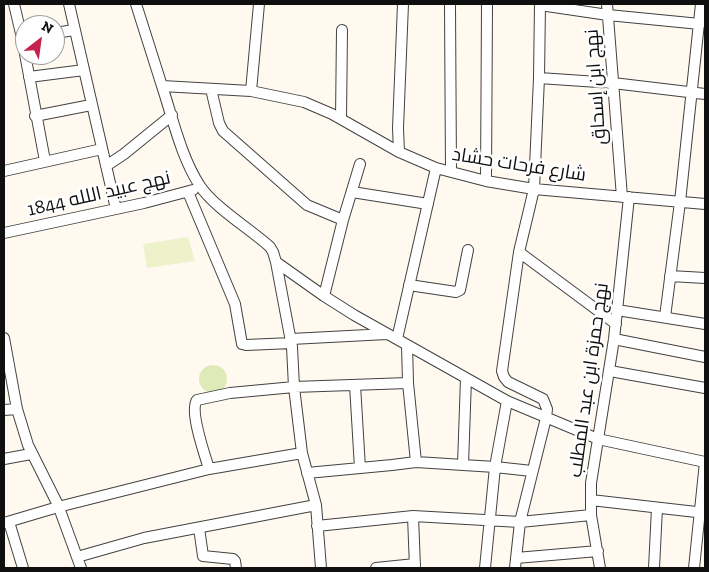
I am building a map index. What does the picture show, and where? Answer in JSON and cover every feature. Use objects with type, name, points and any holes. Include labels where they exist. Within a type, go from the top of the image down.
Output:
[{"type":"street","points":[[69,4],[116,209]]},
{"type":"street","points":[[136,4],[181,144],[201,187],[213,200],[270,247],[276,262],[291,341],[294,387],[302,453],[316,505],[321,568]]},
{"type":"street","points":[[251,91],[259,4]]},
{"type":"street","points":[[399,152],[398,128],[403,4]]},
{"type":"street","points":[[450,4],[451,172]]},
{"type":"street","points":[[486,180],[487,4]]},
{"type":"street","points":[[598,551],[515,563],[520,522],[547,409],[543,399],[508,382],[502,370],[519,252],[534,189],[540,4],[608,15],[700,24]]},
{"type":"street","name":"نهج ابن إسحاق","points":[[608,4],[613,84],[626,197]]},
{"type":"street","points":[[666,317],[701,4]]},
{"type":"street","points":[[65,31],[74,30]]},
{"type":"street","points":[[341,119],[342,30]]},
{"type":"street","points":[[27,65],[35,116],[45,161]]},
{"type":"street","points":[[29,77],[84,70]]},
{"type":"street","points":[[539,78],[705,94]]},
{"type":"street","name":"شارع فرحات حشاد","points":[[162,86],[251,91],[304,102],[341,119],[399,152],[436,168],[486,180],[534,189],[705,204]]},
{"type":"street","points":[[211,89],[219,123],[223,130],[307,205],[343,220]]},
{"type":"street","points":[[35,116],[91,105]]},
{"type":"street","points":[[106,166],[124,154],[172,115]]},
{"type":"street","points":[[4,171],[102,149]]},
{"type":"street","points":[[324,296],[343,220],[360,164]]},
{"type":"street","points":[[397,339],[436,168]]},
{"type":"street","name":"نهج عبيد اللله 1844","points":[[4,233],[116,209],[188,192],[201,187]]},
{"type":"street","points":[[188,192],[235,304],[242,344],[387,334]]},
{"type":"street","points":[[352,192],[428,204]]},
{"type":"street","name":"نهج حمزة ابن عبد المطلب","points":[[600,568],[592,515],[591,484],[616,324],[626,197]]},
{"type":"street","points":[[409,285],[456,292],[460,290],[468,250]]},
{"type":"street","points":[[519,252],[616,324]]},
{"type":"street","points":[[276,262],[324,296],[387,334],[507,400],[598,439],[705,462],[700,552],[694,568]]},
{"type":"street","points":[[670,276],[705,278]]},
{"type":"street","points":[[617,310],[705,324]]},
{"type":"street","points":[[4,338],[7,369],[31,454],[58,507],[81,568]]},
{"type":"street","points":[[614,340],[705,357]]},
{"type":"street","points":[[408,345],[408,383],[416,462]]},
{"type":"street","points":[[610,371],[705,388]]},
{"type":"street","points":[[463,465],[466,378]]},
{"type":"street","points":[[209,469],[196,422],[194,407],[197,400],[230,393],[294,387],[408,383]]},
{"type":"street","points":[[355,385],[360,468]]},
{"type":"street","points":[[485,568],[489,520],[507,400]]},
{"type":"street","points":[[4,410],[17,409]]},
{"type":"street","points":[[22,568],[6,522],[209,469],[302,453]]},
{"type":"street","points":[[4,459],[31,454]]},
{"type":"street","points":[[307,473],[416,462],[532,471]]},
{"type":"street","points":[[591,500],[702,512]]},
{"type":"street","points":[[77,557],[144,538],[316,505]]},
{"type":"street","points":[[654,568],[657,508]]},
{"type":"street","points":[[317,526],[413,516],[520,522],[592,515]]},
{"type":"street","points":[[376,568],[415,566],[413,516]]},
{"type":"street","points":[[199,528],[203,556],[232,559],[236,561],[236,568]]},
{"type":"green space","points":[[188,237],[195,261],[147,268],[143,244]]},
{"type":"green space","points":[[213,365],[223,369],[227,379],[223,389],[213,393],[203,389],[199,379],[203,369]]}]
